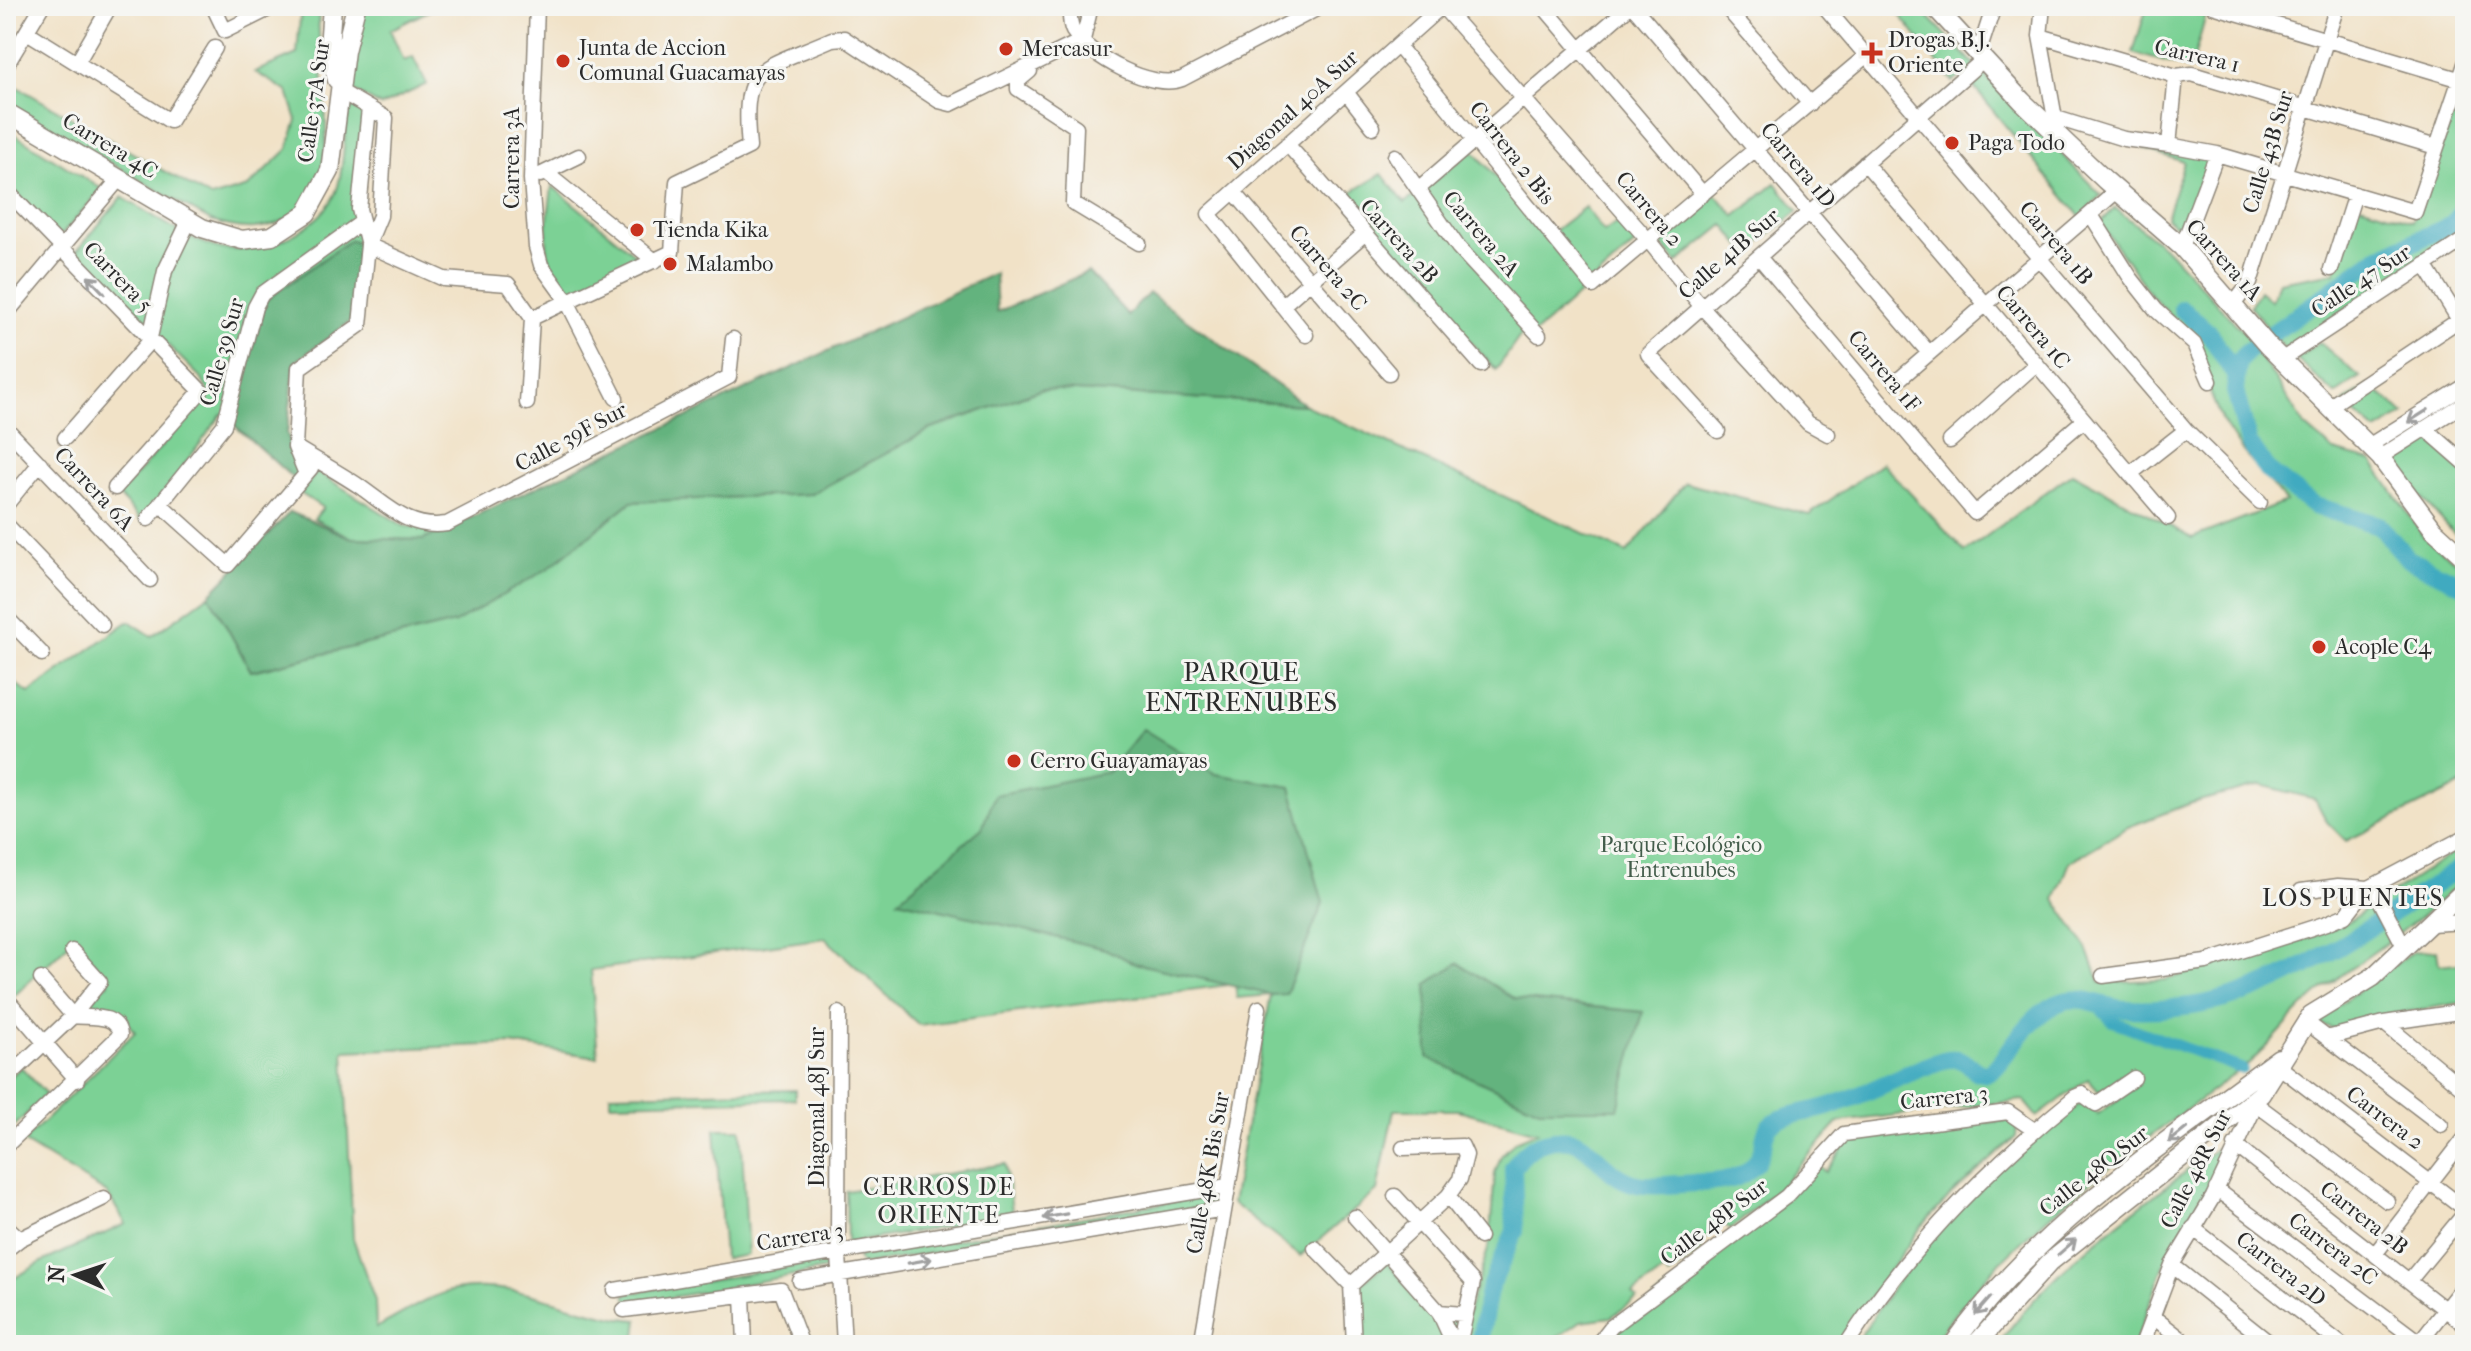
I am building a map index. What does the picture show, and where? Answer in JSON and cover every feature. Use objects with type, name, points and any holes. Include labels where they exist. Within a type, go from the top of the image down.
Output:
[{"type":"main road","points":[[332,6],[329,49],[340,91]]},
{"type":"main road","name":"Calle 37A Sur","points":[[189,221],[213,233],[242,240],[272,236],[298,221],[317,200],[330,171],[340,91],[356,6]]},
{"type":"main road","name":"Carrera 1A","points":[[1934,6],[2062,139],[2182,247],[2275,353],[2375,451],[2434,530],[2465,558]]},
{"type":"main road","name":"Carrera 4C","points":[[6,112],[189,221]]},
{"type":"main road","points":[[2305,1021],[2320,1008],[2373,977],[2465,890]]},
{"type":"main road","name":"Calle 48R Sur","points":[[2258,1099],[2305,1021]]},
{"type":"main road","name":"Calle 48Q Sur","points":[[1953,1345],[1980,1309],[2060,1227],[2281,1059]]},
{"type":"main road","name":"Calle 48Q Sur","points":[[1975,1345],[2050,1262],[2258,1099]]},
{"type":"street","points":[[6,66],[42,6]]},
{"type":"street","points":[[77,63],[110,6]]},
{"type":"street","points":[[213,6],[225,31],[275,6]]},
{"type":"street","name":"Carrera 3A","points":[[537,6],[531,179],[534,227],[541,265],[567,301],[616,398]]},
{"type":"street","points":[[1070,6],[1071,24],[1083,40],[1142,79],[1168,83],[1322,6]]},
{"type":"street","points":[[1083,40],[1091,6]]},
{"type":"street","name":"Diagonal 40A Sur","points":[[1282,306],[1209,214],[1442,6]]},
{"type":"street","name":"Carrera 2","points":[[1442,6],[1648,240],[1702,307],[1808,423],[1828,434]]},
{"type":"street","points":[[1543,6],[1703,194]]},
{"type":"street","points":[[1418,189],[1631,6]]},
{"type":"street","name":"Carrera 1D","points":[[1631,6],[1929,353]]},
{"type":"street","points":[[1725,6],[1810,104]]},
{"type":"street","name":"Carrera 1B","points":[[1824,6],[2186,430],[2260,502]]},
{"type":"street","points":[[1981,57],[1994,6]]},
{"type":"street","points":[[2043,6],[2040,36],[2053,117],[2062,139]]},
{"type":"street","points":[[2213,6],[2462,80]]},
{"type":"street","name":"Calle 43B Sur","points":[[2233,305],[2250,283],[2337,6]]},
{"type":"street","points":[[27,32],[170,121],[215,48]]},
{"type":"street","name":"Carrera 1","points":[[2040,36],[2176,76],[2192,74],[2436,147]]},
{"type":"street","points":[[532,318],[672,252],[677,182],[749,147],[746,99],[758,73],[832,39],[844,38],[948,104],[1083,40]]},
{"type":"street","name":"Carrera 2 Bis","points":[[1398,46],[1593,286],[1648,240]]},
{"type":"street","points":[[1648,240],[1867,55]]},
{"type":"street","name":"Calle 41B Sur","points":[[1718,431],[1648,354],[1919,116],[1981,57]]},
{"type":"street","points":[[1031,63],[1032,69],[1016,84],[1018,89],[1076,127],[1073,203],[1139,243]]},
{"type":"street","points":[[2053,117],[2124,139],[2217,154],[2415,212],[2465,64]]},
{"type":"street","points":[[2169,145],[2176,76]]},
{"type":"street","points":[[306,474],[295,447],[299,368],[360,325],[368,245],[380,216],[386,118],[340,91]]},
{"type":"street","points":[[1346,92],[1373,127]]},
{"type":"street","points":[[368,245],[359,209],[369,108]]},
{"type":"street","name":"Carrera 2B","points":[[1287,144],[1363,235],[1481,365]]},
{"type":"street","points":[[2182,247],[2217,154]]},
{"type":"street","points":[[531,179],[579,156]]},
{"type":"street","name":"Carrera 2A","points":[[1395,156],[1458,247],[1539,335]]},
{"type":"street","name":"Carrera 1C","points":[[1865,163],[2168,518]]},
{"type":"street","points":[[546,173],[655,261]]},
{"type":"street","points":[[6,314],[119,179]]},
{"type":"street","name":"Carrera 5","points":[[6,190],[149,342],[201,391]]},
{"type":"street","points":[[1896,382],[2117,191]]},
{"type":"street","name":"Carrera 2C","points":[[1234,192],[1389,373]]},
{"type":"street","points":[[2331,269],[2355,194]]},
{"type":"street","points":[[2091,215],[2130,277],[2156,310],[2194,344],[2210,381]]},
{"type":"street","points":[[65,438],[149,342],[165,271],[189,221]]},
{"type":"street","name":"Calle 39 Sur","points":[[148,519],[224,425],[255,307],[262,294],[362,222]]},
{"type":"street","points":[[1306,335],[1282,306],[1363,235]]},
{"type":"street","name":"Calle 47 Sur","points":[[2275,353],[2465,239]]},
{"type":"street","points":[[368,245],[444,279],[508,284],[532,318],[527,403]]},
{"type":"street","name":"Carrera 1F","points":[[1759,257],[1975,513],[2084,420]]},
{"type":"street","points":[[2330,406],[2462,318],[2425,265]]},
{"type":"street","name":"Calle 39F Sur","points":[[317,460],[360,487],[391,512],[429,527],[470,515],[729,377],[733,339]]},
{"type":"street","points":[[1950,441],[2036,364]]},
{"type":"street","points":[[2375,451],[2465,386]]},
{"type":"street","name":"Calle 39 Sur","points":[[115,488],[201,391]]},
{"type":"street","points":[[2375,451],[2425,428],[2465,403]]},
{"type":"street","name":"Carrera 6A","points":[[6,428],[150,580]]},
{"type":"street","points":[[2425,428],[2464,460]]},
{"type":"street","points":[[2130,474],[2186,430]]},
{"type":"street","points":[[160,504],[228,565],[317,460],[295,447]]},
{"type":"street","points":[[6,505],[40,463]]},
{"type":"street","points":[[6,524],[102,625]]},
{"type":"street","points":[[6,617],[42,654]]},
{"type":"street","points":[[2103,976],[2206,962],[2346,915],[2370,887],[2465,837]]},
{"type":"street","points":[[2301,891],[2338,886],[2370,887]]},
{"type":"street","points":[[2370,887],[2405,948]]},
{"type":"street","points":[[2430,924],[2465,922]]},
{"type":"street","points":[[9,1069],[73,1016],[100,982],[72,951]]},
{"type":"street","points":[[6,1146],[119,1040],[120,1031],[112,1020],[73,1016],[41,979]]},
{"type":"street","points":[[6,998],[77,1080]]},
{"type":"street","name":"Calle 48K Bis Sur","points":[[1201,1345],[1259,1008]]},
{"type":"street","points":[[2327,1038],[2384,1023],[2465,1011]]},
{"type":"street","name":"Diagonal 48J Sur","points":[[839,1013],[839,1253],[843,1274],[844,1345]]},
{"type":"street","points":[[2449,1013],[2465,1027]]},
{"type":"street","points":[[2305,1021],[2441,1125]]},
{"type":"street","points":[[2384,1023],[2465,1090]]},
{"type":"street","name":"Carrera 2","points":[[2281,1059],[2432,1180],[2465,1211]]},
{"type":"street","points":[[1846,1345],[1887,1286],[1954,1206],[2034,1130],[2075,1097],[2082,1094],[2096,1104],[2134,1078]]},
{"type":"street","points":[[2258,1099],[2387,1201]]},
{"type":"street","name":"Calle 48R Sur","points":[[2142,1345],[2172,1265],[2216,1189],[2258,1099]]},
{"type":"street","name":"Carrera 3","points":[[1853,1130],[2008,1112],[2034,1130]]},
{"type":"street","name":"Calle 48P Sur","points":[[1597,1345],[1611,1327],[1787,1196],[1839,1137],[1853,1130]]},
{"type":"street","points":[[2375,1254],[2465,1138]]},
{"type":"street","name":"Carrera 2B","points":[[2235,1145],[2465,1325]]},
{"type":"street","points":[[1351,1285],[1448,1196],[1460,1179],[1466,1155],[1462,1146],[1403,1148]]},
{"type":"street","name":"Carrera 3","points":[[615,1290],[1228,1186]]},
{"type":"street","name":"Carrera 2C","points":[[2216,1189],[2420,1344]]},
{"type":"street","points":[[1395,1196],[1473,1282],[1456,1345]]},
{"type":"street","points":[[1448,1196],[1480,1237]]},
{"type":"street","points":[[6,1250],[20,1239],[104,1198]]},
{"type":"street","name":"Carrera 3","points":[[800,1281],[1224,1209]]},
{"type":"street","points":[[2409,1281],[2465,1211]]},
{"type":"street","points":[[1355,1217],[1439,1312],[1456,1345]]},
{"type":"street","points":[[6,1226],[20,1239]]},
{"type":"street","name":"Carrera 2D","points":[[2193,1228],[2342,1345]]},
{"type":"street","points":[[1315,1248],[1351,1285],[1354,1345]]},
{"type":"street","points":[[2172,1265],[2272,1345]]},
{"type":"street","points":[[680,1278],[698,1301]]},
{"type":"street","points":[[2420,1344],[2465,1284]]},
{"type":"street","points":[[624,1310],[781,1290],[802,1345]]},
{"type":"street","points":[[743,1295],[745,1345]]},
{"type":"street","points":[[1439,1312],[1463,1314]]},
{"type":"street","points":[[2152,1316],[2189,1345]]},
{"type":"green space","points":[[301,6],[319,6],[325,153],[319,180],[307,203],[287,219],[268,226],[249,228],[211,221],[6,102],[7,81],[211,198],[248,187],[288,149],[297,120],[288,92],[255,72],[297,54]]},
{"type":"green space","points":[[362,6],[438,6],[390,30],[404,61],[413,57],[427,84],[381,106],[349,88],[354,38]]},
{"type":"green space","points":[[1893,6],[1918,6],[2101,195],[2081,218],[1964,75],[1953,82]]},
{"type":"green space","points":[[2147,6],[2206,15],[2191,69],[2133,53]]},
{"type":"green space","points":[[2465,86],[2465,233],[2285,349],[2250,306],[2259,291],[2271,301],[2279,282],[2335,272],[2357,204],[2412,221]]},
{"type":"green space","points":[[350,106],[364,113],[352,209],[360,239],[351,321],[295,362],[287,433],[300,472],[295,480],[222,414],[142,522],[118,495],[209,393],[201,378],[75,253],[122,197],[179,231],[215,247],[250,249],[288,238],[320,216],[331,202],[340,176]]},
{"type":"green space","points":[[6,129],[102,189],[58,239],[6,185]]},
{"type":"green space","points":[[2146,145],[2210,158],[2184,232],[2166,218],[2184,162],[2144,149]]},
{"type":"green space","points":[[1473,150],[1547,236],[1585,207],[1604,232],[1624,218],[1639,241],[1533,335],[1521,335],[1496,370],[1342,198],[1382,174],[1405,203]]},
{"type":"green space","points":[[1776,183],[1798,211],[1747,253],[1724,225],[1677,263],[1657,239],[1714,192],[1735,216]]},
{"type":"green space","points":[[552,186],[636,255],[575,291],[562,282],[554,271],[547,244]]},
{"type":"green space","name":"Parque Ecológico Entrenubes","points":[[2115,208],[2168,250],[2248,337],[2305,426],[2334,451],[2372,461],[2425,538],[2465,569],[2465,783],[2346,841],[2327,822],[2315,799],[2261,785],[2191,803],[2128,827],[2070,862],[2055,900],[2087,948],[2100,982],[2165,980],[2320,934],[2349,921],[2465,845],[2465,877],[2411,924],[2317,994],[2244,1067],[2118,1161],[2037,1228],[1964,1303],[1932,1345],[1854,1345],[1898,1280],[1959,1205],[2045,1127],[2048,1130],[2083,1101],[2098,1114],[2136,1086],[2127,1072],[2099,1092],[2088,1079],[2037,1117],[2023,1100],[1839,1122],[1778,1189],[1730,1230],[1724,1223],[1699,1244],[1702,1250],[1669,1276],[1664,1271],[1633,1294],[1637,1299],[1611,1317],[1581,1321],[1555,1339],[1556,1345],[1355,1345],[1358,1286],[1387,1262],[1431,1315],[1465,1321],[1489,1246],[1495,1173],[1501,1156],[1515,1141],[1537,1132],[1458,1110],[1394,1110],[1377,1191],[1300,1256],[1232,1203],[1271,995],[1237,998],[1235,984],[919,1025],[825,938],[591,970],[598,1057],[510,1044],[344,1051],[353,1238],[375,1301],[376,1328],[445,1293],[479,1288],[502,1289],[592,1312],[638,1320],[635,1345],[6,1345],[6,1283],[44,1261],[126,1224],[107,1193],[23,1142],[135,1032],[123,1018],[81,1008],[109,983],[75,938],[14,996],[6,987],[6,738],[17,724],[6,722],[6,684],[10,680],[29,693],[129,621],[152,636],[209,595],[251,671],[454,623],[547,569],[631,502],[811,494],[929,430],[1043,389],[1305,405],[1627,553],[1685,483],[1809,515],[1882,463],[1965,552],[2072,473],[2192,538],[2286,502],[2240,448],[2221,419],[2205,381],[2196,342],[2151,295],[2100,223]]},
{"type":"green space","points":[[350,240],[359,244],[351,321],[295,362],[287,433],[300,472],[295,480],[231,422],[266,300]]},
{"type":"green space","points":[[1088,272],[1128,315],[1149,293],[1305,405],[1042,389],[929,430],[811,494],[631,502],[547,569],[455,623],[251,671],[209,595],[290,512],[352,538],[423,540],[995,273],[997,312]]},
{"type":"green space","points":[[2319,342],[2360,377],[2335,394],[2296,359]]},
{"type":"green space","points":[[2369,385],[2405,414],[2376,431],[2343,402]]},
{"type":"green space","points":[[2427,437],[2465,470],[2465,546],[2413,488],[2395,458]]},
{"type":"green space","points":[[317,472],[404,526],[444,531],[423,540],[352,538],[314,519],[323,508],[300,493]]},
{"type":"green space","points":[[1143,729],[1216,774],[1291,787],[1323,903],[1286,994],[1272,995],[1134,963],[1105,949],[898,900],[982,828],[995,795],[1108,772]]},
{"type":"green space","points":[[2437,950],[2439,965],[2465,962],[2465,1002],[2388,1015],[2336,1030],[2319,1023],[2318,1019],[2413,952]]},
{"type":"green space","points":[[1458,963],[1515,999],[1643,1012],[1618,1109],[1539,1109],[1428,1058],[1427,984]]},
{"type":"green space","points":[[21,1067],[46,1094],[6,1135],[6,1081]]},
{"type":"green space","points":[[795,1090],[795,1099],[610,1103],[610,1094]]},
{"type":"green space","points":[[2009,1120],[2017,1126],[2016,1137],[1952,1194],[1922,1226],[1836,1345],[1606,1345],[1616,1330],[1820,1167],[1826,1172],[1850,1139]]},
{"type":"green space","points":[[715,1129],[741,1129],[748,1255],[724,1259]]},
{"type":"green space","points":[[2236,1134],[2216,1180],[2168,1254],[2135,1345],[1998,1345],[2021,1314],[2077,1257]]},
{"type":"green space","points":[[1005,1164],[1013,1216],[847,1243],[846,1191]]},
{"type":"green space","points":[[1215,1194],[1215,1205],[861,1265],[858,1257]]},
{"type":"green space","points":[[826,1261],[827,1269],[629,1305],[625,1294]]},
{"type":"waterway","points":[[2465,208],[2452,225],[2378,257],[2245,353],[2238,363],[2235,391],[2249,443],[2268,471],[2314,506],[2379,525],[2408,559],[2465,586]]},
{"type":"waterway","points":[[2182,309],[2209,333],[2235,375]]},
{"type":"waterway","points":[[1479,1345],[1489,1290],[1515,1231],[1513,1168],[1536,1146],[1545,1142],[1574,1141],[1593,1153],[1609,1170],[1633,1183],[1664,1185],[1727,1180],[1753,1166],[1759,1158],[1768,1128],[1782,1118],[1844,1101],[1943,1060],[1959,1059],[1979,1072],[1987,1073],[2000,1063],[2037,1017],[2064,1001],[2079,1000],[2124,1009],[2175,1008],[2227,998],[2263,986],[2334,950],[2465,865]]},
{"type":"waterway","points":[[2094,1003],[2112,1021],[2242,1069]]},
{"type":"place","name":"Mercasur","points":[[1006,49]]},
{"type":"place","name":"Drogas B.J. Oriente","points":[[1872,53]]},
{"type":"place","name":"Junta de Accion Comunal Guacamayas","points":[[563,61]]},
{"type":"place","name":"Paga Todo","points":[[1952,143]]},
{"type":"place","name":"Tienda Kika","points":[[637,230]]},
{"type":"place","name":"Malambo","points":[[670,264]]},
{"type":"place","name":"Acople C4","points":[[2319,647]]},
{"type":"place","name":"Cerro Guayamayas","points":[[1014,761]]},
{"type":"district","name":"PARQUE ENTRENUBES","points":[[1242,687]]},
{"type":"district","name":"LOS PUENTES","points":[[2353,898]]},
{"type":"district","name":"CERROS DE ORIENTE","points":[[939,1201]]}]
